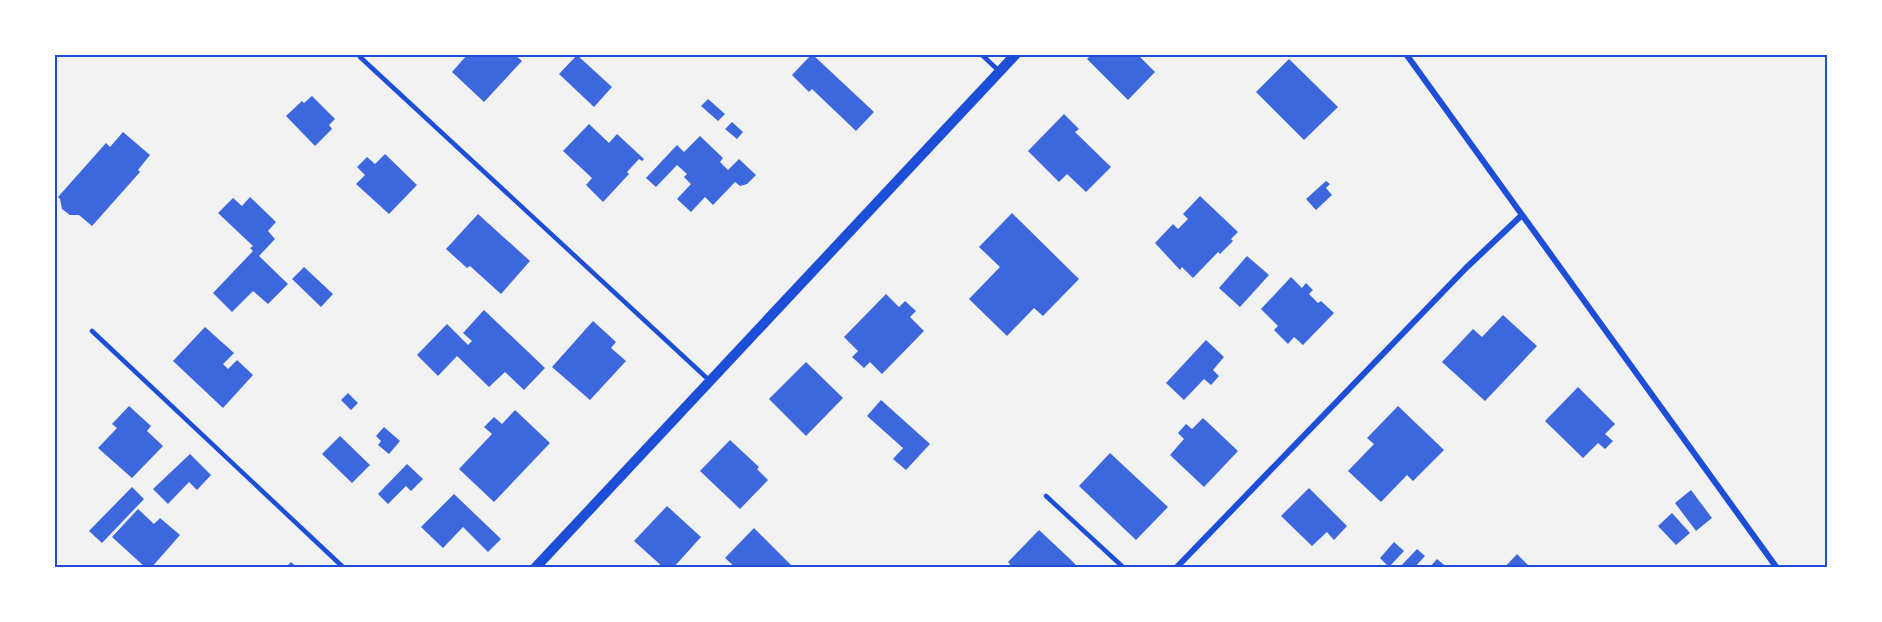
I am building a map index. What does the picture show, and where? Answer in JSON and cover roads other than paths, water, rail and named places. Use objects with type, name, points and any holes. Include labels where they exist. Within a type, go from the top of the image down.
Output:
[{"type":"street","points":[[535,568],[1016,54]]},
{"type":"street","points":[[1406,54],[1777,568]]},
{"type":"street","points":[[1176,568],[1457,277],[1522,216]]},
{"type":"lane","points":[[981,54],[1000,71]]},
{"type":"lane","points":[[360,57],[711,381]]},
{"type":"lane","points":[[92,332],[344,568]]},
{"type":"lane","points":[[1046,496],[1124,568]]}]
